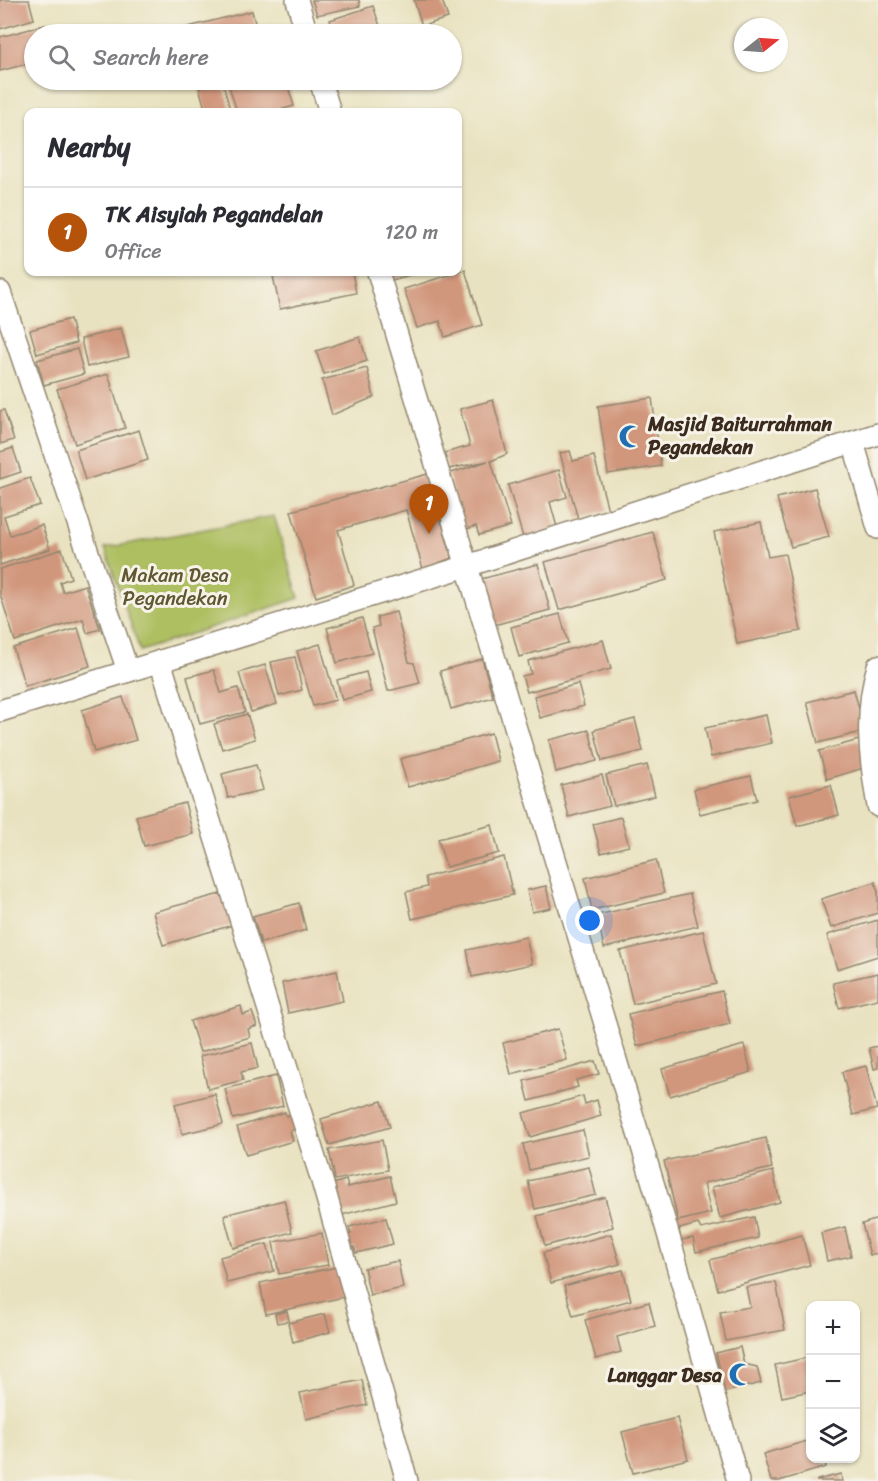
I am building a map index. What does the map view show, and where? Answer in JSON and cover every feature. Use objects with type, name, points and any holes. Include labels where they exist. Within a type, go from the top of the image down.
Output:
[{"type":"street","points":[[297,0],[304,24]]},
{"type":"street","points":[[323,90],[329,108]]},
{"type":"street","points":[[379,276],[663,1216],[738,1481]]},
{"type":"street","points":[[0,292],[128,671]]},
{"type":"street","points":[[0,711],[467,566],[878,434]]},
{"type":"street","points":[[853,442],[878,528]]},
{"type":"street","points":[[160,661],[322,1180],[407,1481]]},
{"type":"street","points":[[878,666],[872,694],[869,741],[878,806]]},
{"type":"green space","name":"Makam Desa Pegandekan","points":[[274,516],[299,598],[140,651],[105,548]]},
{"type":"building","points":[[0,0],[29,0],[34,19],[0,29]]},
{"type":"building","points":[[312,0],[359,0],[360,6],[317,15]]},
{"type":"building","points":[[414,0],[442,0],[448,18],[421,24]]},
{"type":"building","points":[[373,6],[379,24],[331,24],[330,20]]},
{"type":"building","points":[[252,11],[255,24],[200,24]]},
{"type":"building","points":[[24,31],[24,65],[0,71],[0,37]]},
{"type":"building","points":[[200,90],[225,90],[230,108],[205,108]]},
{"type":"building","points":[[230,90],[289,90],[294,106],[287,108],[236,108]]},
{"type":"building","points":[[465,270],[482,325],[445,337],[440,321],[417,328],[404,289],[446,276],[462,276],[462,271]]},
{"type":"building","points":[[273,276],[353,276],[356,293],[280,309]]},
{"type":"building","points":[[388,276],[406,276],[389,281]]},
{"type":"building","points":[[70,319],[76,343],[37,354],[30,330]]},
{"type":"building","points":[[121,328],[129,357],[87,367],[81,339]]},
{"type":"building","points":[[360,337],[367,361],[324,374],[316,351]]},
{"type":"building","points":[[77,349],[84,374],[44,385],[37,360]]},
{"type":"building","points":[[367,368],[374,397],[332,415],[322,380]]},
{"type":"building","points":[[108,374],[125,428],[75,444],[57,389]]},
{"type":"building","name":"Masjid Baiturrahman Pegandekan","points":[[652,398],[661,466],[608,474],[598,406]]},
{"type":"building","points":[[493,400],[507,454],[491,461],[511,526],[479,535],[476,526],[464,530],[448,474],[488,461],[448,469],[444,453],[470,446],[460,409]]},
{"type":"building","points":[[4,410],[14,440],[0,444],[0,411]]},
{"type":"building","points":[[139,430],[148,460],[85,480],[76,450]]},
{"type":"building","points":[[13,448],[21,472],[0,479],[0,452]]},
{"type":"building","points":[[570,451],[573,461],[594,456],[608,510],[578,519],[560,453]]},
{"type":"building","points":[[559,470],[567,497],[550,502],[558,531],[524,541],[508,485]]},
{"type":"building","points":[[428,474],[452,558],[423,569],[406,510],[338,530],[354,585],[316,597],[291,511]]},
{"type":"building","points":[[30,478],[40,505],[4,516],[10,535],[42,525],[50,549],[0,565],[0,488]]},
{"type":"building","points":[[815,488],[829,537],[791,547],[777,498]]},
{"type":"building","points":[[761,522],[768,557],[785,554],[801,631],[737,644],[714,532]]},
{"type":"building","points":[[653,532],[667,580],[559,610],[545,562]]},
{"type":"building","points":[[62,549],[71,578],[60,582],[63,592],[85,585],[100,629],[87,633],[83,619],[15,641],[0,594],[0,569]]},
{"type":"building","points":[[538,564],[550,610],[494,625],[481,579]]},
{"type":"building","points":[[396,612],[409,662],[414,663],[420,683],[388,691],[372,628],[379,626],[377,617]]},
{"type":"building","points":[[560,614],[568,643],[519,657],[511,627]]},
{"type":"building","points":[[362,618],[372,653],[337,663],[327,628]]},
{"type":"building","points":[[78,628],[90,666],[25,686],[13,648]]},
{"type":"building","points":[[603,640],[611,669],[527,692],[522,676],[531,674],[528,661]]},
{"type":"building","points":[[320,644],[336,700],[313,706],[297,651]]},
{"type":"building","points":[[295,657],[302,690],[279,696],[271,662]]},
{"type":"building","points":[[482,659],[493,697],[451,709],[440,671]]},
{"type":"building","points":[[265,665],[277,704],[251,712],[239,673]]},
{"type":"building","points":[[214,670],[221,693],[238,688],[245,712],[200,724],[187,677]]},
{"type":"building","points":[[366,672],[371,692],[342,700],[337,680]]},
{"type":"building","points":[[578,684],[584,706],[540,718],[534,696]]},
{"type":"building","points":[[854,690],[865,731],[818,743],[807,702]]},
{"type":"building","points":[[123,697],[136,740],[94,752],[82,710]]},
{"type":"building","points":[[247,714],[255,739],[222,749],[214,724]]},
{"type":"building","points":[[766,715],[772,743],[711,757],[705,728]]},
{"type":"building","points":[[635,719],[643,751],[602,761],[594,730]]},
{"type":"building","points":[[589,730],[597,761],[556,772],[549,740]]},
{"type":"building","points":[[491,733],[498,761],[408,787],[400,759]]},
{"type":"building","points":[[859,740],[867,767],[827,779],[819,751]]},
{"type":"building","points":[[256,765],[263,790],[228,798],[222,774]]},
{"type":"building","points":[[647,765],[655,796],[614,806],[606,775]]},
{"type":"building","points":[[602,775],[610,806],[569,817],[561,785]]},
{"type":"building","points":[[751,776],[757,800],[700,814],[694,789]]},
{"type":"building","points":[[831,785],[839,815],[797,826],[789,796]]},
{"type":"building","points":[[185,803],[193,834],[144,846],[136,816]]},
{"type":"building","points":[[621,817],[629,846],[601,853],[593,824]]},
{"type":"building","points":[[492,825],[499,853],[446,867],[438,839]]},
{"type":"building","points":[[504,857],[513,895],[412,919],[406,892],[427,887],[425,877]]},
{"type":"building","points":[[656,860],[664,893],[592,910],[585,878]]},
{"type":"building","points":[[875,882],[878,892],[878,913],[831,928],[821,899]]},
{"type":"building","points":[[546,886],[551,908],[532,912],[527,890]]},
{"type":"building","points":[[224,893],[233,925],[163,945],[153,912]]},
{"type":"building","points":[[690,894],[698,926],[604,948],[597,915]]},
{"type":"building","points":[[299,903],[306,930],[261,943],[253,916]]},
{"type":"building","points":[[878,920],[878,956],[837,969],[827,935]]},
{"type":"building","points":[[703,931],[716,984],[633,1004],[620,951]]},
{"type":"building","points":[[526,937],[532,964],[472,977],[467,950]]},
{"type":"building","points":[[337,971],[343,1001],[288,1013],[282,983]]},
{"type":"building","points":[[878,973],[878,999],[839,1008],[833,983]]},
{"type":"building","points":[[722,991],[730,1024],[637,1046],[628,1014]]},
{"type":"building","points":[[241,1006],[243,1015],[252,1012],[257,1026],[248,1029],[250,1037],[200,1052],[190,1021]]},
{"type":"building","points":[[558,1029],[567,1060],[511,1074],[503,1043]]},
{"type":"building","points":[[252,1043],[258,1068],[241,1072],[243,1080],[208,1089],[200,1056]]},
{"type":"building","points":[[744,1045],[751,1072],[670,1096],[662,1069]]},
{"type":"building","points":[[878,1046],[878,1068],[874,1069],[869,1048]]},
{"type":"building","points":[[595,1061],[599,1074],[576,1080],[578,1087],[529,1101],[524,1081]]},
{"type":"building","points":[[866,1066],[877,1109],[853,1115],[842,1072]]},
{"type":"building","points":[[276,1076],[283,1106],[233,1119],[225,1089]]},
{"type":"building","points":[[215,1094],[223,1124],[182,1134],[175,1104]]},
{"type":"building","points":[[583,1096],[585,1104],[597,1100],[601,1116],[530,1137],[523,1113]]},
{"type":"building","points":[[382,1101],[390,1127],[329,1145],[321,1119]]},
{"type":"building","points":[[285,1112],[286,1116],[294,1114],[298,1128],[290,1131],[293,1141],[246,1155],[237,1127]]},
{"type":"building","points":[[583,1130],[589,1156],[529,1170],[523,1144]]},
{"type":"building","points":[[766,1138],[772,1168],[704,1183],[711,1213],[678,1221],[664,1161]]},
{"type":"building","points":[[382,1140],[388,1170],[335,1180],[329,1150]]},
{"type":"building","points":[[589,1167],[596,1195],[535,1209],[528,1181]]},
{"type":"building","points":[[773,1171],[780,1202],[720,1218],[712,1187]]},
{"type":"building","points":[[390,1176],[396,1201],[342,1215],[326,1186],[346,1180],[348,1187]]},
{"type":"building","points":[[605,1197],[613,1227],[545,1246],[537,1216]]},
{"type":"building","points":[[284,1200],[292,1232],[233,1248],[224,1215]]},
{"type":"building","points":[[754,1217],[758,1238],[696,1252],[693,1238],[681,1240],[679,1229],[698,1224],[701,1229]]},
{"type":"building","points":[[386,1218],[393,1244],[356,1253],[354,1247],[344,1250],[340,1236],[351,1234],[349,1227]]},
{"type":"building","points":[[878,1219],[878,1253],[870,1255],[862,1224]]},
{"type":"building","points":[[845,1227],[851,1256],[827,1261],[821,1233]]},
{"type":"building","points":[[322,1233],[328,1265],[279,1274],[273,1242]]},
{"type":"building","points":[[611,1234],[620,1264],[551,1283],[543,1253]]},
{"type":"building","points":[[802,1235],[810,1265],[718,1290],[710,1260]]},
{"type":"building","points":[[267,1244],[274,1271],[227,1283],[220,1257]]},
{"type":"building","points":[[398,1261],[403,1288],[370,1295],[364,1268]]},
{"type":"building","points":[[337,1267],[344,1297],[266,1314],[260,1283]]},
{"type":"building","points":[[623,1270],[631,1300],[573,1316],[564,1286]]},
{"type":"building","points":[[776,1282],[785,1330],[726,1341],[720,1312],[750,1307],[746,1287]]},
{"type":"building","points":[[649,1302],[655,1326],[617,1337],[621,1352],[596,1359],[585,1320]]},
{"type":"building","points":[[287,1311],[289,1321],[277,1323],[275,1314]]},
{"type":"building","points":[[325,1314],[330,1332],[293,1342],[288,1323]]},
{"type":"building","name":"Langgar Desa","points":[[740,1347],[744,1364],[757,1367],[761,1383],[725,1392],[716,1353]]},
{"type":"building","points":[[806,1358],[806,1392],[782,1397],[775,1365]]},
{"type":"building","points":[[362,1380],[367,1405],[306,1419],[300,1393]]},
{"type":"building","points":[[677,1418],[688,1459],[633,1473],[622,1432]]},
{"type":"building","points":[[806,1441],[806,1463],[825,1463],[826,1467],[779,1481],[771,1481],[763,1454]]},
{"type":"building","points":[[841,1474],[842,1481],[817,1481],[817,1480]]},
{"type":"place","name":"Masjid Baiturrahman Pegandekan","points":[[630,436]]},
{"type":"place","name":"TK Aisyiah Pegandelan","points":[[429,534]]},
{"type":"place","name":"Langgar Desa","points":[[740,1375]]}]
